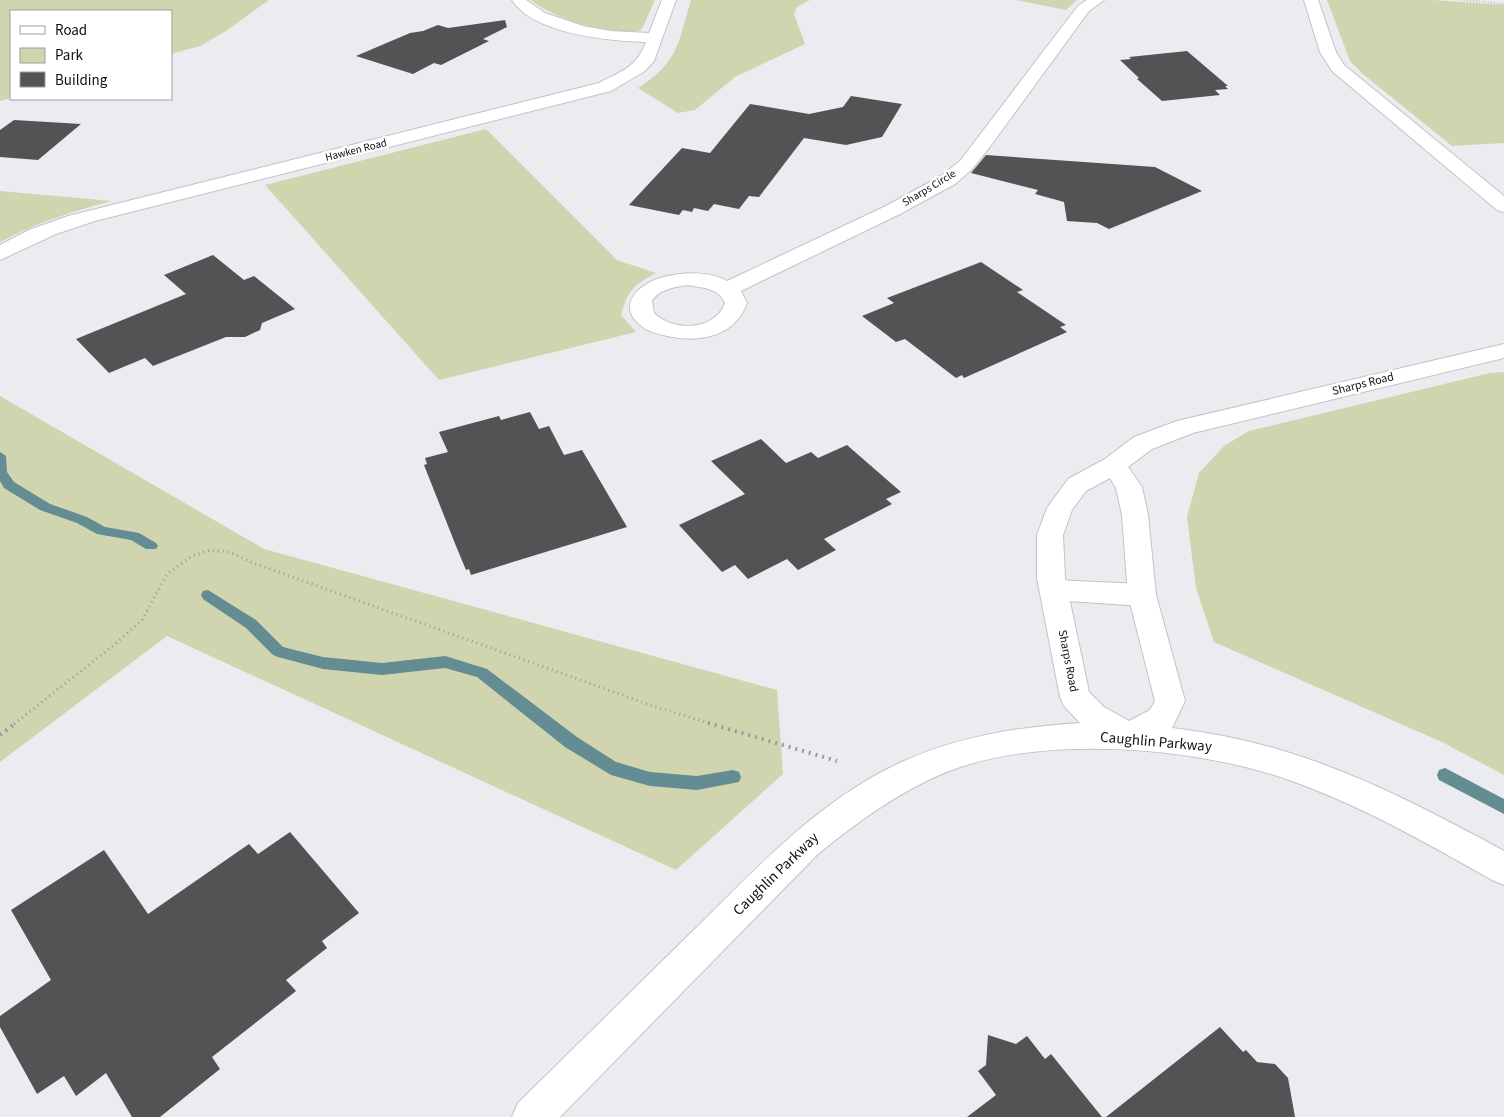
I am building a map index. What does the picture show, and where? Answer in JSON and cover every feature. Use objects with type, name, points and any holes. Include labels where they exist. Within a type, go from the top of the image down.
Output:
[{"type":"street","points":[[519,0],[531,11],[547,19],[584,32],[613,36],[656,38]]},
{"type":"street","name":"Hawken Road","points":[[0,254],[42,232],[101,212],[605,87],[639,68],[648,58],[669,0]]},
{"type":"street","name":"Sharps Circle","points":[[728,289],[893,210],[948,180],[966,165],[983,144],[1084,8],[1097,0]]},
{"type":"street","points":[[1311,0],[1328,52],[1338,68],[1504,206]]},
{"type":"street","name":"Sharps Road","points":[[1128,737],[1093,716],[1075,697],[1051,578],[1050,535],[1060,508],[1076,485],[1114,465],[1143,443],[1186,427],[1504,351]]},
{"type":"street","points":[[1114,465],[1129,487],[1135,515],[1142,595],[1170,701],[1160,719],[1128,737]]},
{"type":"street","points":[[1054,590],[1142,595]]},
{"type":"street","name":"Caughlin Parkway","points":[[532,1117],[805,844],[847,810],[901,779],[952,756],[1004,743],[1068,737],[1128,737],[1169,740],[1226,749],[1291,767],[1386,807],[1437,832],[1504,869]]},
{"type":"path","points":[[1461,0],[1504,4]]},
{"type":"path","points":[[0,735],[114,645],[142,620],[167,574],[192,556],[210,550],[230,552],[254,563],[653,706],[837,761]]},
{"type":"green space","points":[[0,0],[269,0],[226,31],[200,46],[172,54],[172,10],[10,10],[10,98],[0,101]]},
{"type":"green space","points":[[531,0],[655,0],[642,29],[632,32],[618,32],[602,30],[568,20],[540,7]]},
{"type":"green space","points":[[691,0],[810,0],[797,7],[794,14],[805,44],[735,77],[695,110],[678,113],[638,88],[652,79],[669,60],[679,40]]},
{"type":"green space","points":[[1016,0],[1077,0],[1066,10]]},
{"type":"green space","points":[[1327,0],[1433,0],[1504,5],[1504,143],[1452,146],[1364,75],[1350,61]]},
{"type":"green space","points":[[486,129],[617,260],[656,273],[637,285],[626,300],[621,315],[636,332],[439,380],[265,185]]},
{"type":"green space","points":[[0,191],[112,201],[55,218],[0,242]]},
{"type":"green space","points":[[1504,372],[1504,775],[1442,742],[1214,642],[1196,588],[1187,517],[1199,473],[1224,446],[1249,431],[1490,373]]},
{"type":"green space","points":[[0,396],[264,549],[777,690],[783,774],[676,870],[167,636],[0,762]]},
{"type":"building","points":[[505,20],[507,27],[483,39],[489,41],[441,65],[434,63],[413,74],[356,56],[410,33],[423,31],[438,25],[448,28]]},
{"type":"building","points":[[1187,51],[1228,86],[1225,86],[1228,89],[1215,90],[1220,95],[1162,101],[1137,79],[1139,78],[1120,60],[1131,59],[1129,57]]},
{"type":"building","points":[[851,96],[902,104],[882,137],[846,145],[804,138],[759,197],[749,196],[739,209],[714,204],[708,211],[694,208],[692,212],[683,210],[679,215],[629,205],[682,148],[710,153],[750,104],[809,114],[843,107]]},
{"type":"building","points":[[14,120],[81,124],[38,160],[0,157],[0,130]]},
{"type":"building","points":[[986,155],[1155,167],[1202,191],[1109,229],[1097,223],[1067,221],[1064,202],[1035,194],[1038,190],[971,173]]},
{"type":"building","points":[[213,255],[244,280],[254,276],[295,309],[262,323],[260,330],[245,337],[226,337],[153,366],[145,358],[109,373],[76,339],[186,294],[164,275]]},
{"type":"building","points":[[981,262],[1023,290],[1017,292],[1066,325],[1060,327],[1067,332],[964,378],[962,375],[956,378],[905,339],[896,342],[862,316],[894,303],[887,298]]},
{"type":"building","points":[[530,412],[539,429],[549,426],[564,455],[582,450],[627,527],[471,575],[469,569],[466,570],[424,465],[427,464],[425,458],[448,452],[439,432],[499,416],[501,420]]},
{"type":"building","points":[[761,439],[786,463],[811,452],[818,458],[847,445],[901,492],[886,499],[892,504],[824,539],[836,550],[798,570],[787,559],[748,579],[735,565],[722,572],[679,525],[745,494],[711,461]]},
{"type":"building","points":[[290,832],[359,913],[322,941],[327,948],[286,980],[296,991],[212,1057],[220,1069],[160,1117],[132,1117],[106,1073],[76,1096],[64,1076],[37,1094],[0,1027],[0,1016],[51,980],[11,910],[104,850],[148,914],[249,844],[258,854]]},
{"type":"building","points":[[1220,1027],[1243,1052],[1246,1050],[1257,1062],[1275,1064],[1288,1078],[1295,1117],[1106,1117]]},
{"type":"building","points":[[988,1035],[1016,1044],[1027,1036],[1045,1059],[1051,1054],[1102,1117],[967,1117],[996,1095],[978,1071],[986,1065]]},
{"type":"waterway","points":[[0,456],[1,472],[9,485],[45,507],[82,520],[102,531],[134,536],[151,546]]},
{"type":"waterway","points":[[208,595],[251,624],[278,651],[323,663],[382,669],[445,662],[482,673],[571,742],[611,768],[650,779],[697,783],[733,777]]},
{"type":"waterway","points":[[1445,775],[1504,807]]}]
